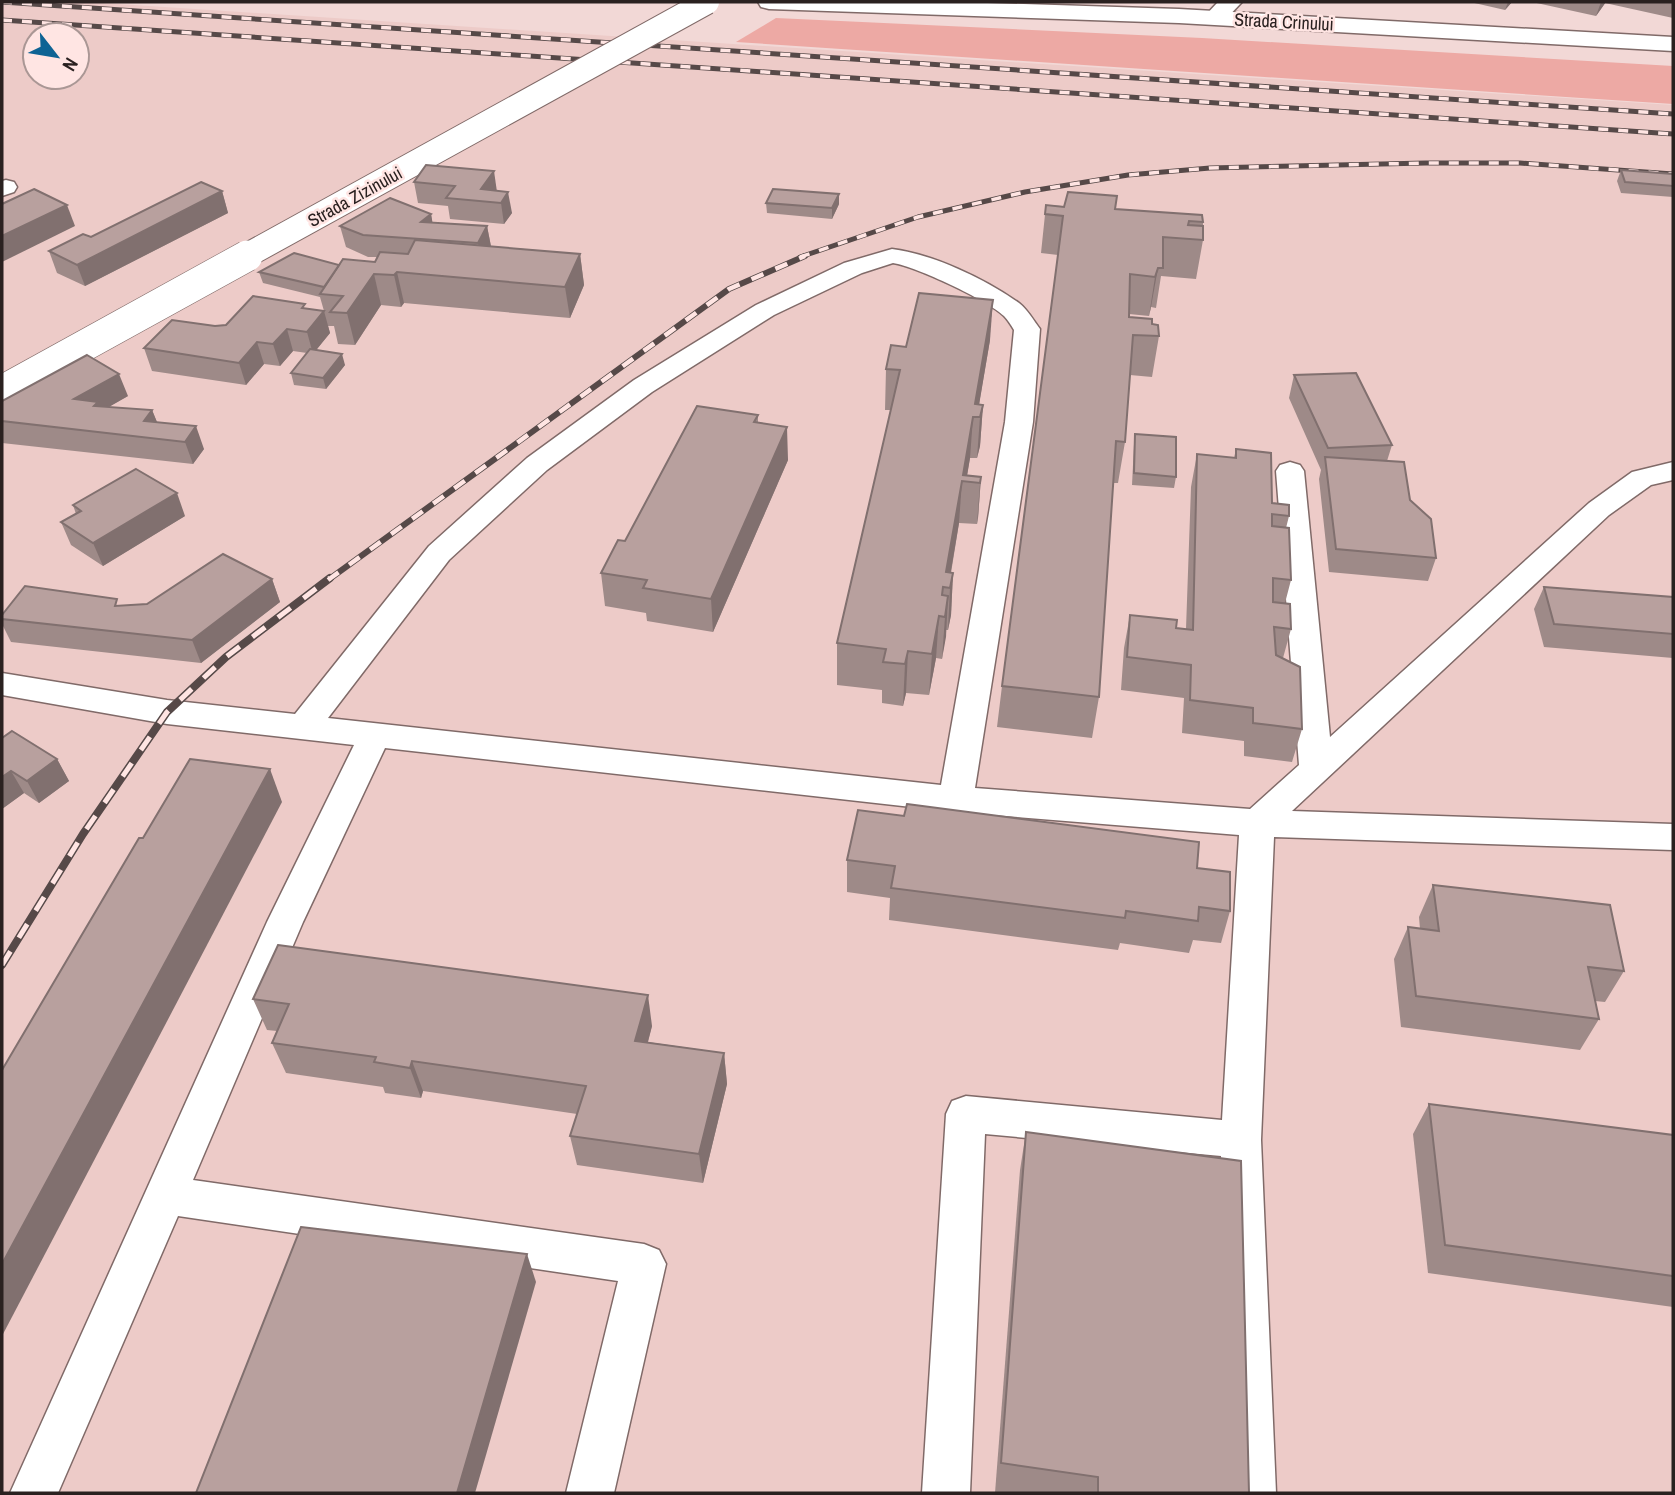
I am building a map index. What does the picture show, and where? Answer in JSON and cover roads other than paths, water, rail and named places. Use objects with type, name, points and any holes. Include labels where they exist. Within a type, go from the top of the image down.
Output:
[{"type":"street","name":"Strada Zizinului","points":[[2,391],[707,2]]},
{"type":"street","name":"Strada Crinului","points":[[769,2],[1214,18],[1673,44]]},
{"type":"street","points":[[1214,18],[1231,2]]},
{"type":"lane","points":[[303,727],[439,553],[537,464],[643,386],[765,310],[853,268],[892,256],[914,259],[979,291],[1012,310],[1027,329],[1019,422],[956,799]]},
{"type":"lane","points":[[1290,471],[1316,771]]},
{"type":"lane","points":[[1252,1493],[1241,1140],[1257,823],[1598,509],[1642,478],[1673,471]]},
{"type":"lane","points":[[2,684],[167,712],[956,799],[1257,823],[1673,837]]},
{"type":"lane","points":[[34,1493],[79,1397],[234,1032],[375,735]]},
{"type":"lane","points":[[946,1493],[966,1114],[1241,1140]]},
{"type":"lane","points":[[165,1195],[644,1264],[590,1493]]},
{"type":"railway","points":[[2,2],[1673,114]]},
{"type":"railway","points":[[2,20],[1673,134]]},
{"type":"railway","points":[[800,257],[918,217],[1025,192],[1128,175],[1210,168],[1426,163],[1520,163],[1673,174]]},
{"type":"railway","points":[[328,580],[729,289],[805,256]]},
{"type":"railway","points":[[2,965],[83,834],[167,712],[226,657],[330,578]]}]
